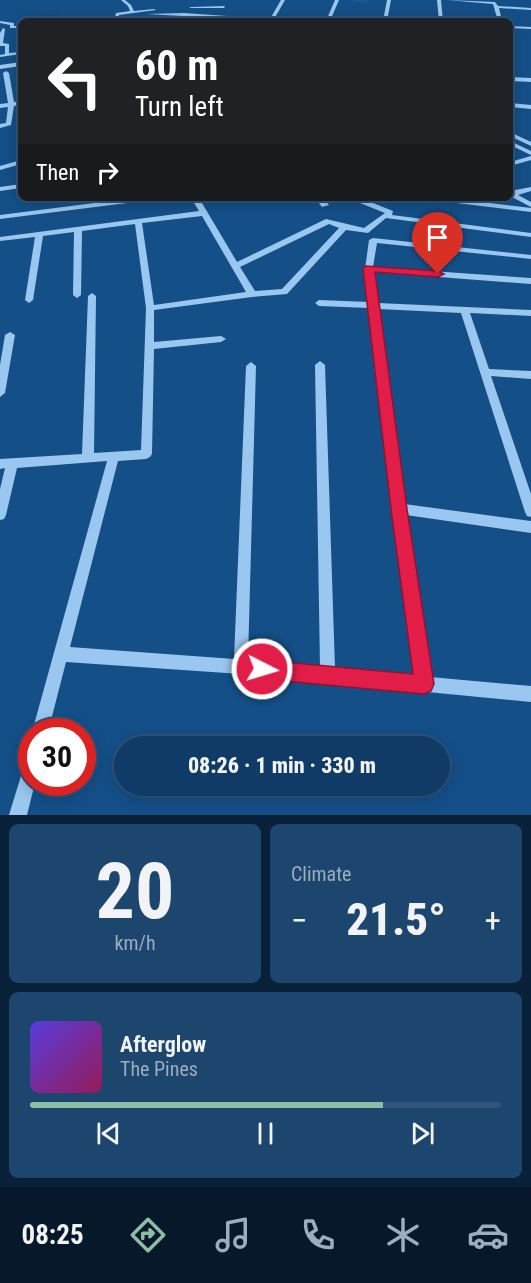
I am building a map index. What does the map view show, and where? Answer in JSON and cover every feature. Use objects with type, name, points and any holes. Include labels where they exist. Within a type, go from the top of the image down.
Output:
[{"type":"street","points":[[123,0],[130,6],[132,12]]},
{"type":"street","points":[[213,18],[229,0]]},
{"type":"street","points":[[274,18],[284,0]]},
{"type":"street","points":[[329,18],[337,0]]},
{"type":"street","points":[[386,18],[389,0]]},
{"type":"street","points":[[439,0],[441,18]]},
{"type":"street","points":[[449,0],[495,3],[531,9]]},
{"type":"street","points":[[495,3],[499,18]]},
{"type":"street","points":[[116,18],[117,14],[132,12],[224,7]]},
{"type":"street","points":[[148,14],[238,18]]},
{"type":"street","points":[[0,22],[18,26]]},
{"type":"street","points":[[513,27],[531,28]]},
{"type":"street","points":[[3,29],[0,45],[7,44],[7,55]]},
{"type":"street","points":[[0,56],[18,53]]},
{"type":"street","points":[[0,67],[18,64]]},
{"type":"street","points":[[0,126],[9,124],[11,104],[6,73]]},
{"type":"street","points":[[513,79],[531,81]]},
{"type":"street","points":[[0,106],[18,103]]},
{"type":"street","points":[[513,105],[531,107]]},
{"type":"street","points":[[513,135],[531,144]]},
{"type":"street","points":[[513,144],[531,153]]},
{"type":"street","points":[[513,163],[531,158]]},
{"type":"street","points":[[0,168],[18,163]]},
{"type":"street","points":[[0,189],[18,186]]},
{"type":"street","points":[[513,194],[531,189]]},
{"type":"street","points":[[513,195],[531,206]]},
{"type":"street","points":[[0,217],[127,201]]},
{"type":"street","points":[[197,201],[252,294]]},
{"type":"street","points":[[322,201],[325,205]]},
{"type":"street","points":[[236,267],[329,221],[365,231],[390,213],[363,201]]},
{"type":"street","points":[[457,201],[531,210]]},
{"type":"street","points":[[0,238],[204,213]]},
{"type":"street","points":[[384,216],[531,235]]},
{"type":"street","points":[[0,515],[6,464],[146,454],[150,308],[138,221]]},
{"type":"street","points":[[150,308],[252,294],[284,292],[344,227]]},
{"type":"street","points":[[77,295],[78,229]]},
{"type":"street","points":[[29,300],[39,234]]},
{"type":"street","points":[[424,684],[373,304],[369,269],[373,240],[531,257]]},
{"type":"street","points":[[369,269],[531,281]]},
{"type":"street","points":[[88,457],[92,296]]},
{"type":"street","points":[[319,303],[531,313]]},
{"type":"street","points":[[464,309],[531,512]]},
{"type":"street","points":[[0,393],[10,335]]},
{"type":"street","points":[[149,346],[220,339]]},
{"type":"street","points":[[320,365],[328,675]]},
{"type":"street","points":[[241,667],[251,366]]},
{"type":"street","points":[[484,372],[531,375]]},
{"type":"street","points":[[44,718],[114,455]]},
{"type":"street","points":[[399,509],[531,527]]},
{"type":"street","points":[[61,654],[241,667],[531,694]]},
{"type":"street","points":[[18,815],[23,796]]},
{"type":"building","points":[[56,15],[60,18],[37,18]]},
{"type":"route","points":[[262,669],[424,684],[369,269],[438,274]]}]
